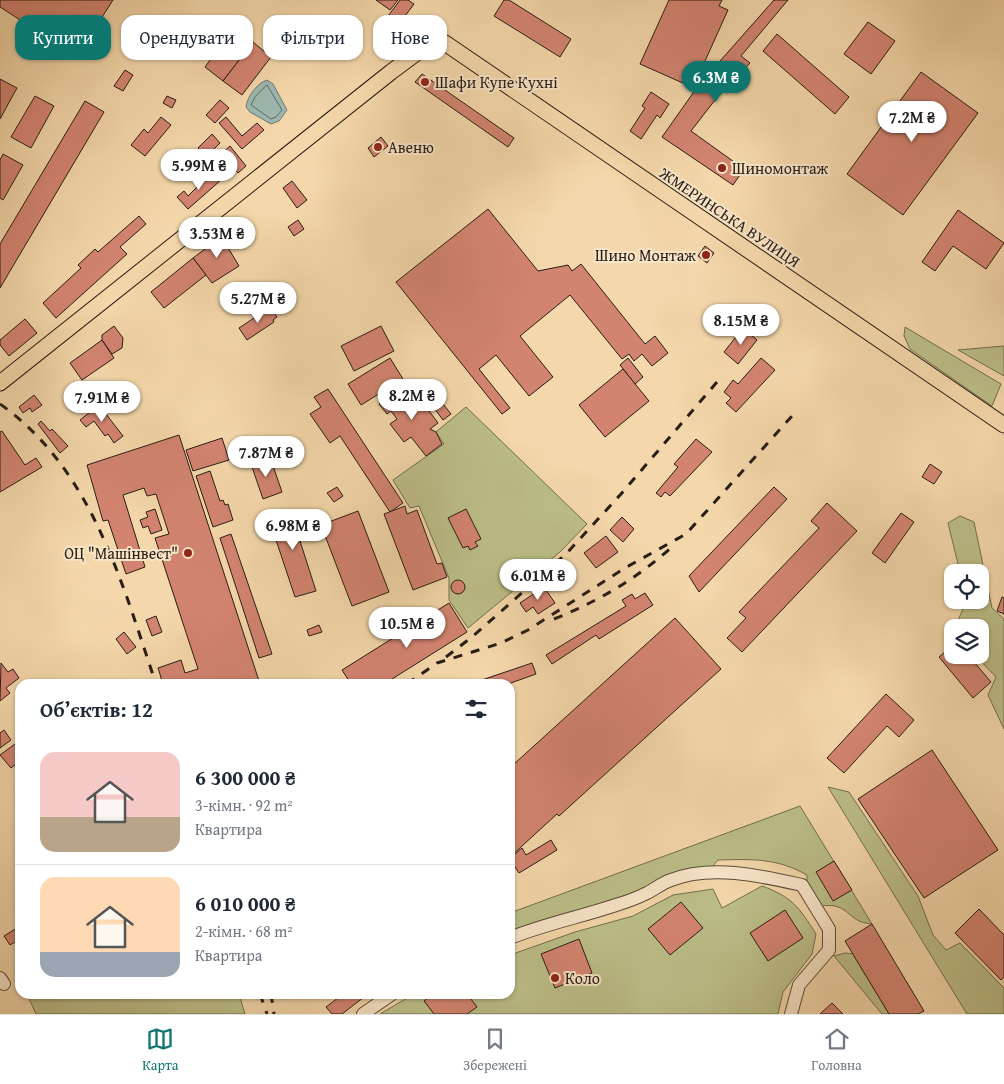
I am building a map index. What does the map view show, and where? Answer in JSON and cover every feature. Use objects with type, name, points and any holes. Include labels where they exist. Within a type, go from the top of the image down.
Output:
[{"type":"main road","name":"ЖМЕРИНСЬКА ВУЛИЦЯ","points":[[0,383],[426,46],[435,43],[445,43],[454,47],[658,190],[1004,425]]},
{"type":"street","points":[[515,936],[541,926],[616,905],[671,880],[690,876],[717,873],[755,874],[802,885],[829,929],[830,950],[799,985],[791,1014]]},
{"type":"street","points":[[363,1014],[385,999]]},
{"type":"green space","points":[[905,327],[1001,384],[992,406],[910,349],[904,336]]},
{"type":"green space","points":[[1004,346],[1004,376],[958,350]]},
{"type":"green space","points":[[466,407],[587,524],[560,552],[468,628],[449,600],[449,578],[419,506],[410,508],[393,480],[444,444],[436,432]]},
{"type":"green space","points":[[960,516],[974,522],[983,564],[958,564],[948,523]]},
{"type":"green space","points":[[989,594],[992,608],[1004,619],[1004,729],[988,695],[996,677],[984,664],[989,664],[989,619],[959,619],[963,609],[989,609]]},
{"type":"green space","points":[[828,787],[849,792],[918,896],[933,935],[946,950],[960,943],[1004,988],[1004,1014],[967,1014]]},
{"type":"green space","points":[[800,806],[872,924],[857,920],[838,907],[821,906],[807,884],[807,875],[796,869],[785,865],[753,860],[718,860],[706,874],[539,921],[515,931],[515,911]]},
{"type":"green space","points":[[762,886],[781,894],[794,904],[816,934],[812,954],[783,992],[778,1014],[380,1014],[406,999],[515,999],[515,953],[575,932],[633,916],[673,895],[713,889],[722,908]]},
{"type":"green space","points":[[845,953],[853,954],[889,1014],[882,1014],[834,956]]},
{"type":"green space","points":[[29,999],[240,999],[245,1014],[36,1014]]},
{"type":"water","points":[[267,80],[273,84],[287,110],[279,121],[271,124],[250,112],[246,107],[253,91]]},
{"type":"building","points":[[0,0],[113,0],[103,15],[15,15],[15,17],[0,7]]},
{"type":"building","points":[[376,0],[398,0],[390,10]]},
{"type":"building","points":[[400,0],[408,0],[414,4],[406,15],[389,15]]},
{"type":"building","points":[[504,0],[509,0],[571,39],[560,57],[494,16]]},
{"type":"building","points":[[669,0],[722,0],[719,6],[728,10],[701,70],[693,66],[685,84],[640,64]]},
{"type":"building","points":[[774,0],[788,0],[741,56],[750,63],[715,100],[691,131],[744,169],[733,185],[662,137],[698,86]]},
{"type":"building","points":[[868,22],[895,41],[871,74],[844,54]]},
{"type":"building","points":[[777,34],[849,97],[835,114],[763,51]]},
{"type":"building","points":[[253,42],[263,50],[263,60],[269,60],[242,95],[223,81],[239,60],[253,60]]},
{"type":"building","points":[[210,60],[239,60],[223,81],[205,67]]},
{"type":"building","points":[[125,70],[133,75],[123,91],[114,86]]},
{"type":"building","points":[[921,72],[978,113],[903,215],[847,174]]},
{"type":"building","points":[[422,74],[514,138],[508,147],[415,82]]},
{"type":"building","points":[[0,79],[17,88],[0,119]]},
{"type":"building","points":[[651,92],[669,104],[660,118],[657,115],[641,139],[630,131],[645,108],[642,106]]},
{"type":"building","points":[[35,96],[54,106],[31,148],[11,137]]},
{"type":"building","points":[[167,96],[176,100],[172,108],[163,103]]},
{"type":"building","points":[[220,100],[229,108],[215,123],[206,115]]},
{"type":"building","points":[[85,101],[104,112],[0,288],[0,244]]},
{"type":"building","points":[[161,117],[171,125],[145,156],[131,145],[144,129],[148,133]]},
{"type":"building","points":[[226,117],[242,136],[257,123],[264,130],[242,149],[219,123]]},
{"type":"building","points":[[212,134],[220,143],[207,156],[198,148]]},
{"type":"building","name":"Авеню","points":[[381,137],[388,146],[374,157],[368,148]]},
{"type":"building","points":[[230,146],[246,166],[238,173],[222,153]]},
{"type":"building","points":[[3,154],[23,165],[3,200],[0,198],[0,160]]},
{"type":"building","points":[[213,171],[221,180],[188,209],[177,197],[184,191],[188,196]]},
{"type":"building","points":[[292,181],[307,200],[297,208],[283,188]]},
{"type":"building","points":[[488,209],[538,271],[568,265],[572,271],[581,264],[645,344],[655,336],[668,353],[652,366],[642,354],[634,361],[629,354],[622,359],[570,295],[520,336],[553,377],[529,396],[496,355],[479,369],[510,408],[502,414],[396,282]]},
{"type":"building","points":[[958,210],[1004,243],[986,269],[953,246],[935,271],[922,262]]},
{"type":"building","points":[[139,216],[146,224],[120,247],[127,254],[56,318],[43,303],[81,268],[78,265],[95,249],[98,252]]},
{"type":"building","points":[[298,220],[304,229],[294,236],[288,227]]},
{"type":"building","points":[[228,232],[234,242],[227,246],[239,266],[212,283],[193,258]]},
{"type":"building","name":"Шино Монтаж","points":[[705,246],[714,253],[707,263],[698,256]]},
{"type":"building","points":[[193,258],[206,275],[164,308],[151,292]]},
{"type":"building","points":[[271,309],[277,317],[273,320],[274,322],[247,340],[239,328],[266,310],[267,312]]},
{"type":"building","points":[[25,319],[37,333],[9,356],[0,345],[0,340]]},
{"type":"building","points":[[114,326],[123,338],[122,348],[112,354],[102,340],[102,335]]},
{"type":"building","points":[[381,326],[394,351],[354,371],[341,346]]},
{"type":"building","points":[[743,328],[757,340],[738,364],[724,352]]},
{"type":"building","points":[[102,340],[114,358],[82,380],[70,363]]},
{"type":"building","points":[[390,358],[403,379],[361,405],[348,384]]},
{"type":"building","points":[[628,358],[643,377],[635,384],[620,365]]},
{"type":"building","points":[[761,358],[775,370],[736,412],[726,403],[731,398],[724,392],[733,380],[738,384]]},
{"type":"building","points":[[623,369],[649,401],[605,437],[579,405]]},
{"type":"building","points":[[403,386],[410,395],[407,398],[415,409],[423,403],[438,423],[430,429],[436,432],[442,444],[426,456],[411,437],[404,442],[390,424],[397,419],[391,411],[387,414],[379,404]]},
{"type":"building","points":[[328,389],[403,503],[390,512],[340,436],[330,443],[310,414],[321,407],[314,397]]},
{"type":"building","points":[[34,395],[42,405],[32,412],[30,408],[23,413],[19,407]]},
{"type":"building","points":[[439,399],[451,414],[443,420],[432,405]]},
{"type":"building","points":[[99,405],[123,436],[114,443],[108,434],[105,436],[94,421],[86,427],[80,420]]},
{"type":"building","points":[[41,421],[50,431],[52,429],[68,446],[60,453],[38,424]]},
{"type":"building","points":[[2,431],[25,465],[36,458],[42,467],[0,492],[0,432]]},
{"type":"building","name":"ОЦ \"Машінвест\"","points":[[179,435],[258,679],[161,679],[158,668],[181,660],[185,673],[198,669],[155,538],[169,534],[156,494],[147,496],[144,488],[123,495],[145,567],[126,574],[108,520],[103,521],[87,465]]},
{"type":"building","points":[[222,438],[229,460],[193,471],[186,450]]},
{"type":"building","points":[[696,439],[712,452],[670,496],[665,492],[661,497],[656,493],[678,467],[674,464]]},
{"type":"building","points":[[270,457],[282,492],[263,499],[251,464]]},
{"type":"building","points":[[930,464],[942,472],[934,484],[922,477]]},
{"type":"building","points":[[210,471],[220,501],[223,500],[225,505],[228,504],[233,520],[213,527],[196,476]]},
{"type":"building","points":[[337,487],[343,496],[334,502],[327,493]]},
{"type":"building","points":[[774,487],[787,499],[699,592],[689,576]]},
{"type":"building","points":[[827,503],[857,531],[742,652],[727,638],[746,618],[739,612],[819,528],[811,521]]},
{"type":"building","points":[[405,506],[407,514],[417,510],[437,564],[442,563],[447,577],[413,590],[384,514]]},
{"type":"building","points":[[155,509],[162,530],[151,534],[148,526],[143,528],[140,520],[148,517],[146,512]]},
{"type":"building","points":[[466,509],[481,539],[475,542],[478,546],[470,550],[468,546],[463,548],[448,518]]},
{"type":"building","points":[[298,510],[307,539],[300,541],[316,591],[295,597],[269,519]]},
{"type":"building","points":[[358,511],[389,592],[352,606],[321,525]]},
{"type":"building","points":[[901,513],[914,522],[885,563],[872,553]]},
{"type":"building","points":[[622,517],[634,529],[623,542],[610,530]]},
{"type":"building","points":[[231,534],[272,654],[259,658],[220,538]]},
{"type":"building","points":[[606,536],[618,552],[596,568],[584,553]]},
{"type":"building","points":[[458,580],[463,582],[465,587],[463,592],[458,594],[453,592],[451,587],[453,582]]},
{"type":"building","points":[[544,587],[555,603],[538,614],[533,607],[526,612],[520,603]]},
{"type":"building","points":[[645,593],[653,605],[599,639],[596,635],[552,664],[546,655],[626,606],[622,600],[632,594],[635,599]]},
{"type":"building","points":[[1002,597],[1004,598],[1004,614],[997,611]]},
{"type":"building","points":[[449,603],[467,632],[392,679],[348,679],[342,670]]},
{"type":"building","points":[[156,616],[162,632],[152,636],[146,620]]},
{"type":"building","points":[[675,618],[721,669],[559,816],[557,814],[515,852],[515,763]]},
{"type":"building","points":[[319,625],[322,632],[309,636],[307,630]]},
{"type":"building","points":[[124,632],[136,647],[127,654],[116,639]]},
{"type":"building","points":[[944,653],[944,663],[939,657]]},
{"type":"building","points":[[1,663],[8,672],[13,669],[19,678],[15,679],[6,688],[10,693],[0,701]]},
{"type":"building","points":[[532,663],[536,674],[515,682],[515,679],[485,679]]},
{"type":"building","points":[[945,664],[976,664],[991,682],[973,698]]},
{"type":"building","points":[[886,694],[914,720],[899,737],[887,726],[844,773],[827,758]]},
{"type":"building","points":[[4,730],[11,740],[0,748],[0,733]]},
{"type":"building","points":[[15,744],[15,765],[11,768],[0,755]]},
{"type":"building","points":[[932,750],[998,850],[924,898],[858,799]]},
{"type":"building","points":[[551,840],[557,850],[519,873],[515,867],[515,854],[522,848],[526,855]]},
{"type":"building","points":[[834,861],[852,890],[833,901],[816,872]]},
{"type":"building","points":[[681,902],[703,928],[670,955],[648,929]]},
{"type":"building","points":[[979,909],[1004,935],[1004,977],[1001,980],[955,933]]},
{"type":"building","points":[[785,910],[803,938],[768,961],[750,933]]},
{"type":"building","points":[[872,924],[924,1011],[918,1014],[889,1014],[845,941]]},
{"type":"building","points":[[15,929],[15,942],[10,945],[4,936]]},
{"type":"building","points":[[579,939],[592,973],[555,988],[541,954]]},
{"type":"building","points":[[336,999],[362,999],[342,1014],[332,1014],[326,1007]]},
{"type":"building","points":[[427,999],[471,999],[477,1007],[467,1014],[434,1014],[424,1001]]},
{"type":"building","points":[[832,1003],[843,1014],[820,1014]]},
{"type":"railway","points":[[446,657],[472,637],[566,554],[621,494],[717,382]]},
{"type":"railway","points":[[0,404],[32,431],[58,461],[81,495],[100,530],[116,568],[154,679]]},
{"type":"railway","points":[[414,679],[437,663],[501,643],[528,630],[625,568],[686,534],[792,416]]},
{"type":"railway","points":[[554,619],[617,588],[674,545]]},
{"type":"railway","points":[[262,999],[267,1014]]},
{"type":"railway","points":[[272,999],[274,1014]]},
{"type":"place","name":"Шафи Купе Кухні","points":[[425,82]]},
{"type":"place","name":"Авеню","points":[[378,147]]},
{"type":"place","name":"Шиномонтаж","points":[[722,168]]},
{"type":"place","name":"Шино Монтаж","points":[[706,255]]},
{"type":"place","name":"ОЦ \"Машінвест\"","points":[[188,553]]},
{"type":"place","name":"Коло","points":[[555,978]]}]
